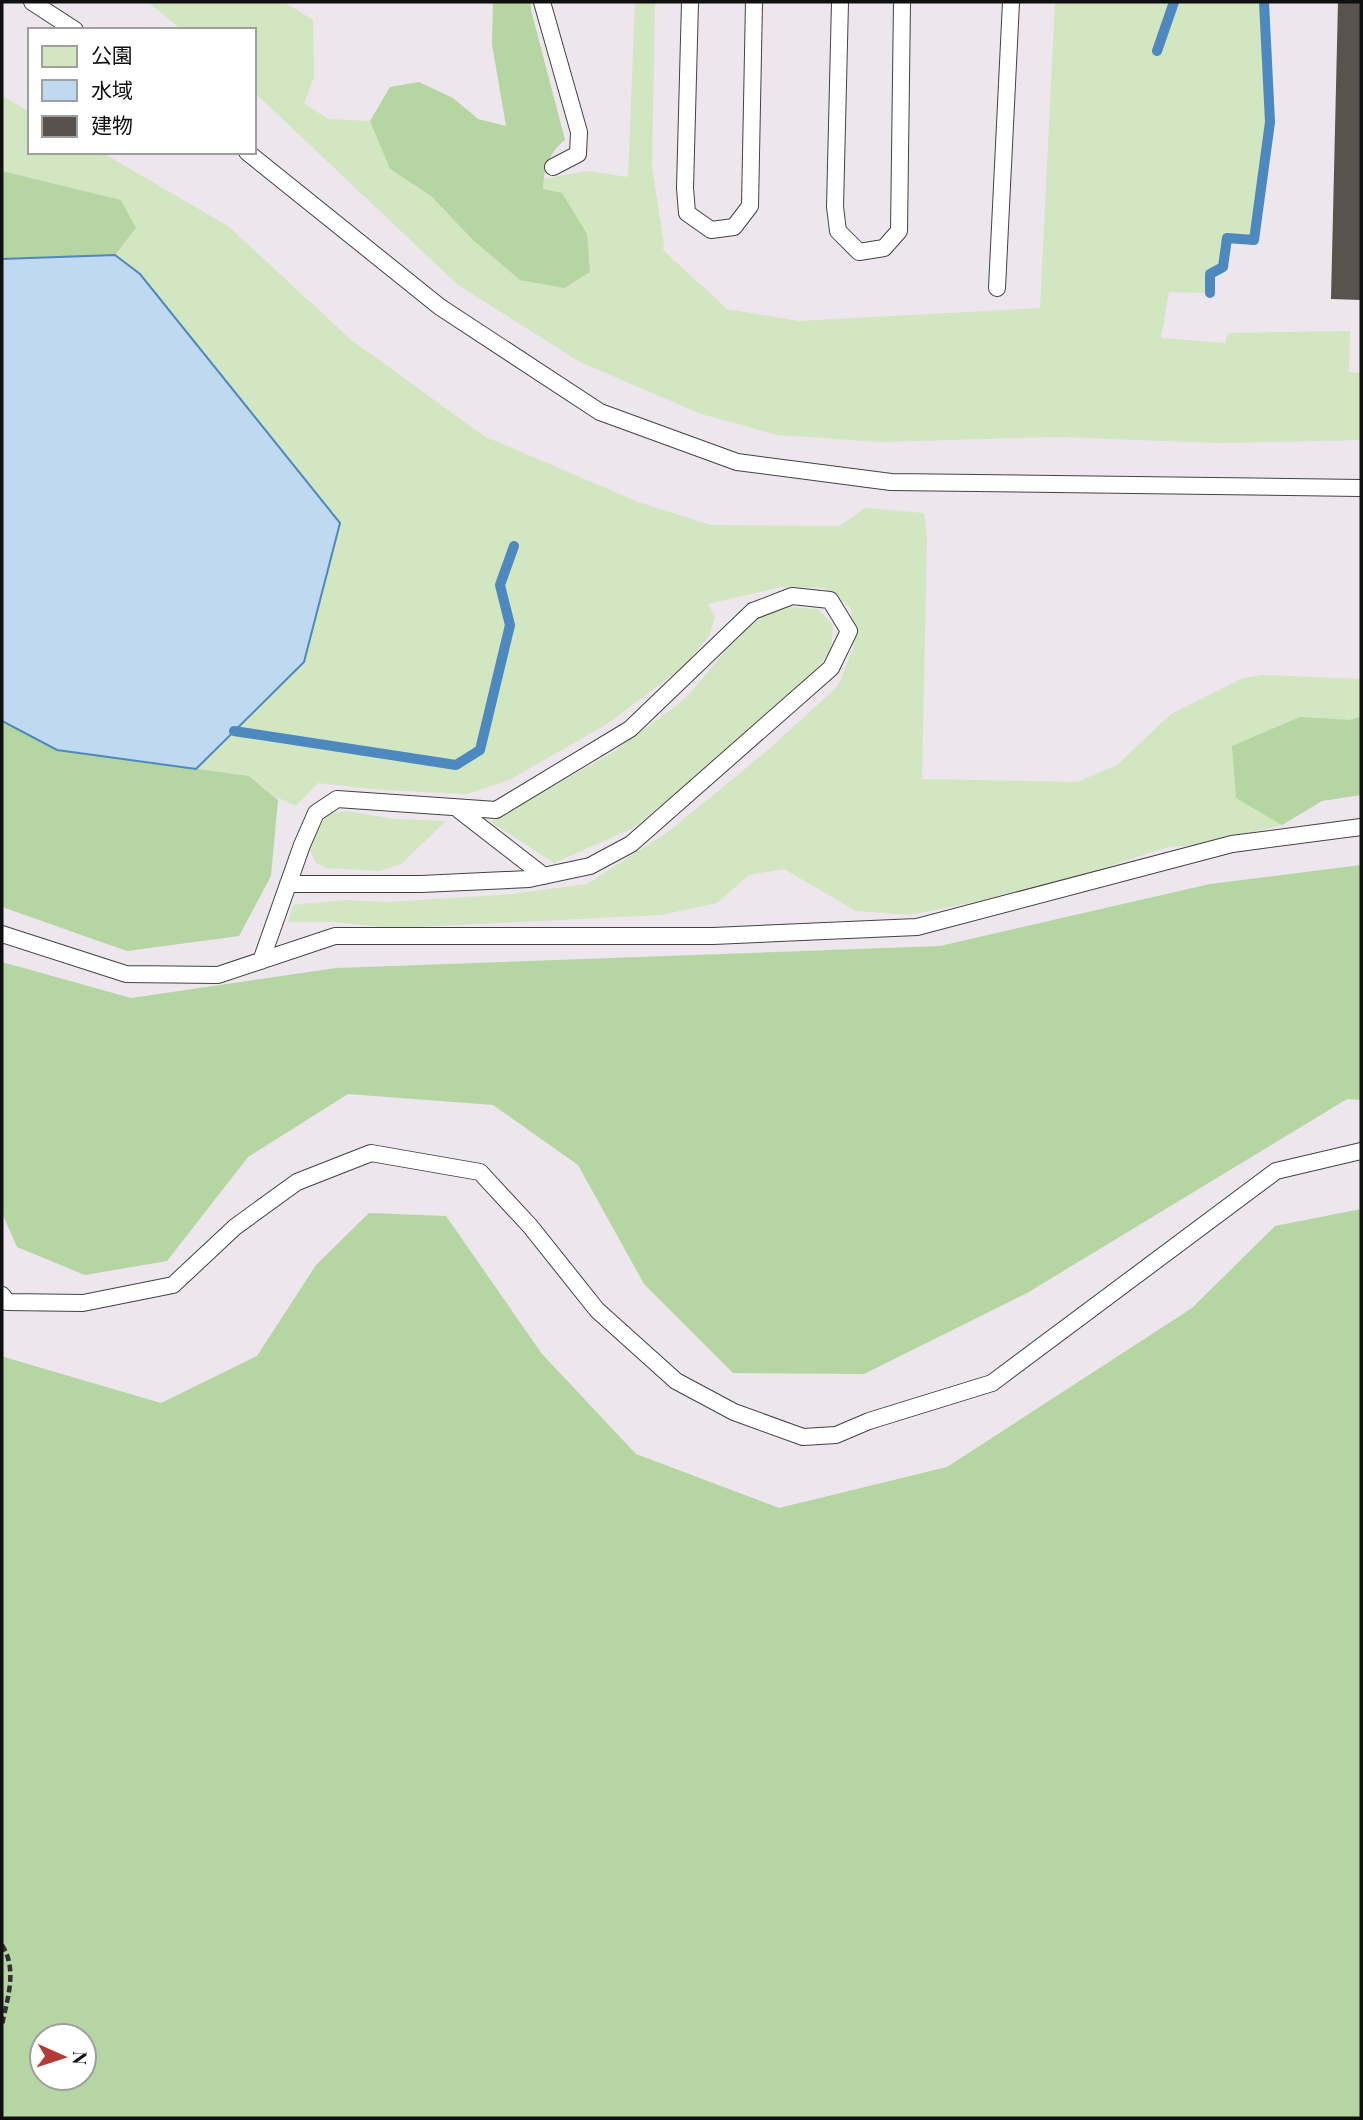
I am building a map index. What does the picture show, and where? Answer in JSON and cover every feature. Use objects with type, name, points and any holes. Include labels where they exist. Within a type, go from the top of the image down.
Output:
[{"type":"lane","points":[[32,2],[72,28]]},
{"type":"lane","points":[[542,2],[579,132],[578,154],[553,167]]},
{"type":"lane","points":[[690,2],[685,188],[687,213],[711,230],[734,227],[750,206],[754,2]]},
{"type":"lane","points":[[840,2],[835,206],[838,231],[859,252],[884,248],[900,231],[902,2]]},
{"type":"lane","points":[[997,288],[1011,2]]},
{"type":"lane","points":[[249,154],[440,307],[600,412],[737,462],[891,482],[1361,488]]},
{"type":"lane","points":[[261,961],[288,884],[316,813],[337,799],[496,810],[630,729],[753,611],[792,596],[830,600],[849,631],[831,668],[631,844],[590,866],[529,879],[421,884],[288,884]]},
{"type":"lane","points":[[455,807],[544,876]]},
{"type":"lane","points":[[2,934],[126,974],[218,975],[335,936],[713,936],[917,927],[1232,844],[1361,827]]},
{"type":"lane","points":[[2,1295],[7,1302],[83,1303],[173,1285],[235,1227],[297,1182],[371,1153],[480,1172],[530,1226],[597,1310],[676,1381],[734,1412],[803,1437],[836,1435],[869,1421],[992,1383],[1276,1171],[1361,1152]]},
{"type":"path","points":[[2,1945],[9,1956],[10,1982],[2,2025]]},
{"type":"shaded area","points":[[2,2],[1361,2],[1361,2118],[2,2118]]},
{"type":"green space","points":[[148,2],[284,2],[313,20],[314,77],[304,103],[328,119],[370,121],[390,169],[431,196],[473,240],[543,189],[543,179],[587,171],[628,177],[635,2],[655,2],[652,167],[663,250],[727,309],[799,321],[1040,308],[1055,2],[1264,2],[1270,122],[1254,240],[1227,238],[1223,267],[1210,274],[1210,293],[1169,292],[1161,338],[1225,343],[1228,333],[1350,331],[1349,372],[1361,373],[1361,440],[1219,443],[1057,437],[881,442],[778,435],[701,414],[580,362],[458,285],[256,94],[256,28],[180,28]]},
{"type":"green space","points":[[493,2],[531,2],[565,140],[548,162],[543,189],[562,193],[587,234],[590,272],[564,288],[520,280],[473,240],[431,196],[390,169],[370,121],[390,87],[419,82],[453,98],[478,119],[506,126],[492,44]]},
{"type":"green space","points":[[2,96],[28,111],[28,154],[104,154],[228,226],[350,339],[484,436],[638,502],[711,525],[840,526],[865,508],[924,513],[927,539],[922,779],[1077,782],[1117,765],[1171,714],[1243,678],[1262,675],[1361,679],[1361,795],[1327,797],[1282,825],[1207,844],[1168,847],[1005,896],[910,915],[856,911],[784,869],[749,875],[717,903],[661,915],[393,928],[335,922],[288,922],[293,905],[344,900],[388,902],[512,894],[587,884],[668,832],[768,750],[838,686],[853,648],[851,608],[825,588],[781,587],[708,604],[715,617],[709,636],[683,667],[607,724],[509,780],[467,794],[382,790],[318,783],[296,806],[274,796],[249,776],[196,769],[304,662],[340,523],[140,274],[115,255],[136,228],[121,200],[2,171]]},
{"type":"green space","points":[[2,171],[121,200],[136,228],[115,255],[2,259]]},
{"type":"green space","points":[[789,607],[818,609],[833,625],[831,650],[807,681],[723,755],[633,828],[554,863],[491,822],[615,751],[686,698],[728,648],[759,617]]},
{"type":"green space","points":[[1300,717],[1349,720],[1361,717],[1361,795],[1322,801],[1282,825],[1236,798],[1232,746]]},
{"type":"green space","points":[[2,721],[57,750],[249,776],[278,800],[271,876],[239,936],[127,951],[2,907]]},
{"type":"green space","points":[[346,811],[393,819],[446,821],[401,864],[380,871],[326,868],[316,863],[309,848],[328,814]]},
{"type":"green space","points":[[1361,865],[1361,1100],[1347,1099],[1027,1293],[864,1374],[733,1373],[644,1284],[578,1165],[493,1105],[348,1094],[248,1157],[167,1261],[85,1275],[17,1247],[2,1213],[2,962],[131,998],[336,968],[940,946],[1210,884]]},
{"type":"green space","points":[[1361,1209],[1361,2118],[2,2118],[2,1355],[161,1403],[257,1356],[316,1265],[369,1213],[446,1216],[542,1354],[636,1454],[779,1508],[947,1467],[1192,1308],[1275,1226]]},
{"type":"water","points":[[115,255],[140,274],[340,523],[304,662],[196,769],[57,750],[2,721],[2,259]]},
{"type":"building","points":[[1338,2],[1361,2],[1361,300],[1331,299]]},
{"type":"waterway","points":[[1157,51],[1174,2]]},
{"type":"waterway","points":[[1210,293],[1210,274],[1223,267],[1227,238],[1254,240],[1270,122],[1264,2]]},
{"type":"waterway","points":[[234,731],[456,765],[480,750],[510,625],[500,585],[514,546]]}]
